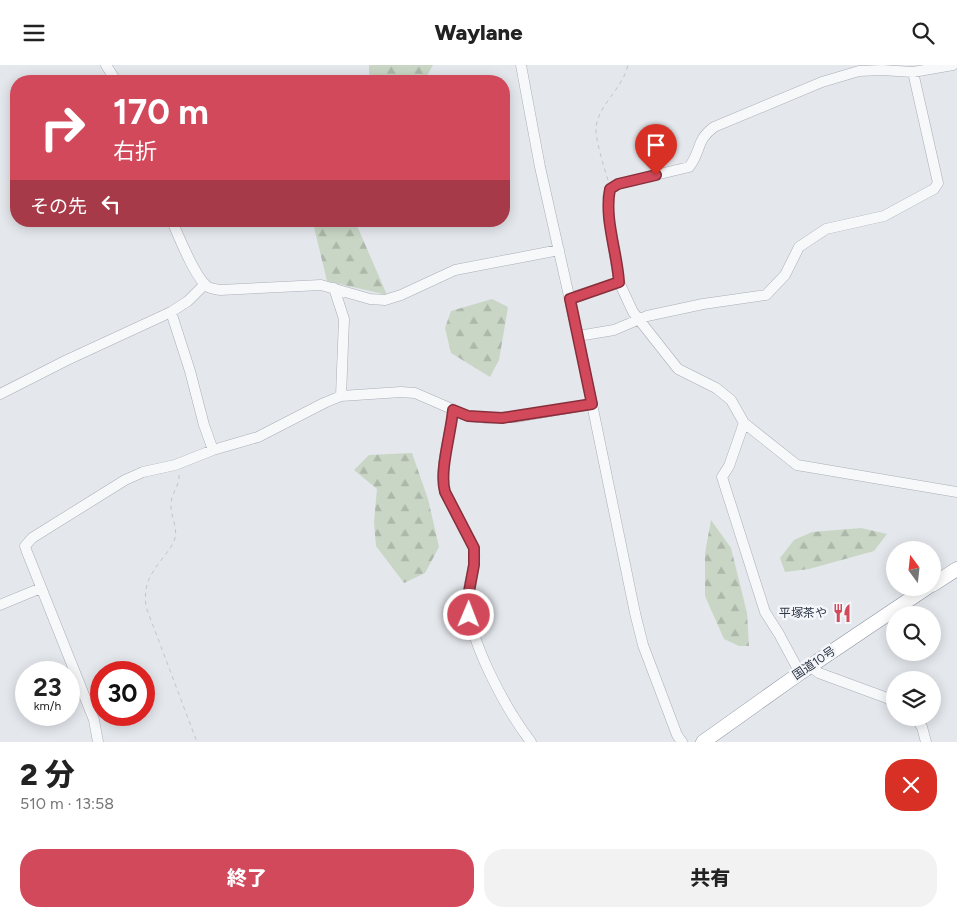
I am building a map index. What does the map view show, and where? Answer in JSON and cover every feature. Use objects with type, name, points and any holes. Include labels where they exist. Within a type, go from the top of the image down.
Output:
[{"type":"highway","points":[[941,579],[957,569]]},
{"type":"highway","name":"国道10号","points":[[703,742],[805,669],[914,596]]},
{"type":"street","points":[[520,65],[641,637],[682,742]]},
{"type":"street","points":[[953,65],[912,72],[882,67],[858,71],[822,82],[722,124],[706,133],[701,139],[695,159],[689,167],[618,184],[610,189],[608,197],[609,219],[619,282],[633,312],[678,369],[716,388],[731,400],[744,423],[797,465],[957,492]]},
{"type":"street","points":[[578,336],[614,330],[647,316],[703,304],[766,295],[785,275],[799,247],[826,229],[884,216],[934,189],[938,183],[912,72]]},
{"type":"street","points":[[175,227],[192,264],[205,284],[212,288],[220,290],[321,285],[370,299],[385,300],[401,295],[455,270],[559,250]]},
{"type":"street","points":[[570,299],[619,282]]},
{"type":"street","points":[[0,394],[67,360],[171,312],[188,301],[205,284]]},
{"type":"street","points":[[334,288],[345,327],[342,396]]},
{"type":"street","points":[[171,312],[190,371],[204,425],[213,449]]},
{"type":"street","points":[[98,742],[94,720],[25,546],[28,542],[125,479],[143,471],[175,465],[213,449],[258,437],[324,403],[342,396],[401,392],[415,393],[468,416],[502,418],[592,404]]},
{"type":"street","points":[[453,410],[443,471],[443,484],[445,492],[474,548],[474,565],[468,597],[469,615],[480,649],[492,677],[518,724],[531,742]]},
{"type":"street","points":[[744,423],[729,466],[722,477],[765,612],[805,669],[886,698]]},
{"type":"street","points":[[0,605],[41,589]]},
{"type":"street","points":[[921,726],[926,742]]},
{"type":"path","points":[[610,189],[596,127],[603,110],[626,73],[628,65]]},
{"type":"path","points":[[175,465],[179,473],[179,480],[170,503],[176,529],[175,538],[171,547],[149,577],[146,585],[145,600],[197,742]]},
{"type":"green space","points":[[369,65],[433,65],[427,75],[370,75]]},
{"type":"green space","points":[[314,227],[358,227],[387,295],[327,281]]},
{"type":"green space","points":[[492,299],[508,307],[499,360],[490,377],[451,353],[445,328],[451,311]]},
{"type":"green space","points":[[412,453],[428,499],[439,547],[425,573],[404,583],[376,546],[374,522],[377,489],[354,470],[369,455]]},
{"type":"green space","points":[[711,520],[731,548],[747,613],[749,646],[739,646],[724,639],[705,596],[705,553]]},
{"type":"green space","points":[[861,528],[887,534],[874,551],[809,569],[785,572],[780,558],[794,540],[812,532]]},
{"type":"place","name":"平塚茶や","points":[[842,613]]},
{"type":"route","points":[[469,615],[468,597],[476,555],[470,538],[445,492],[443,484],[443,471],[453,410],[468,416],[502,418],[592,404],[570,299],[619,282],[609,219],[608,197],[610,189],[618,184],[656,175]]}]
